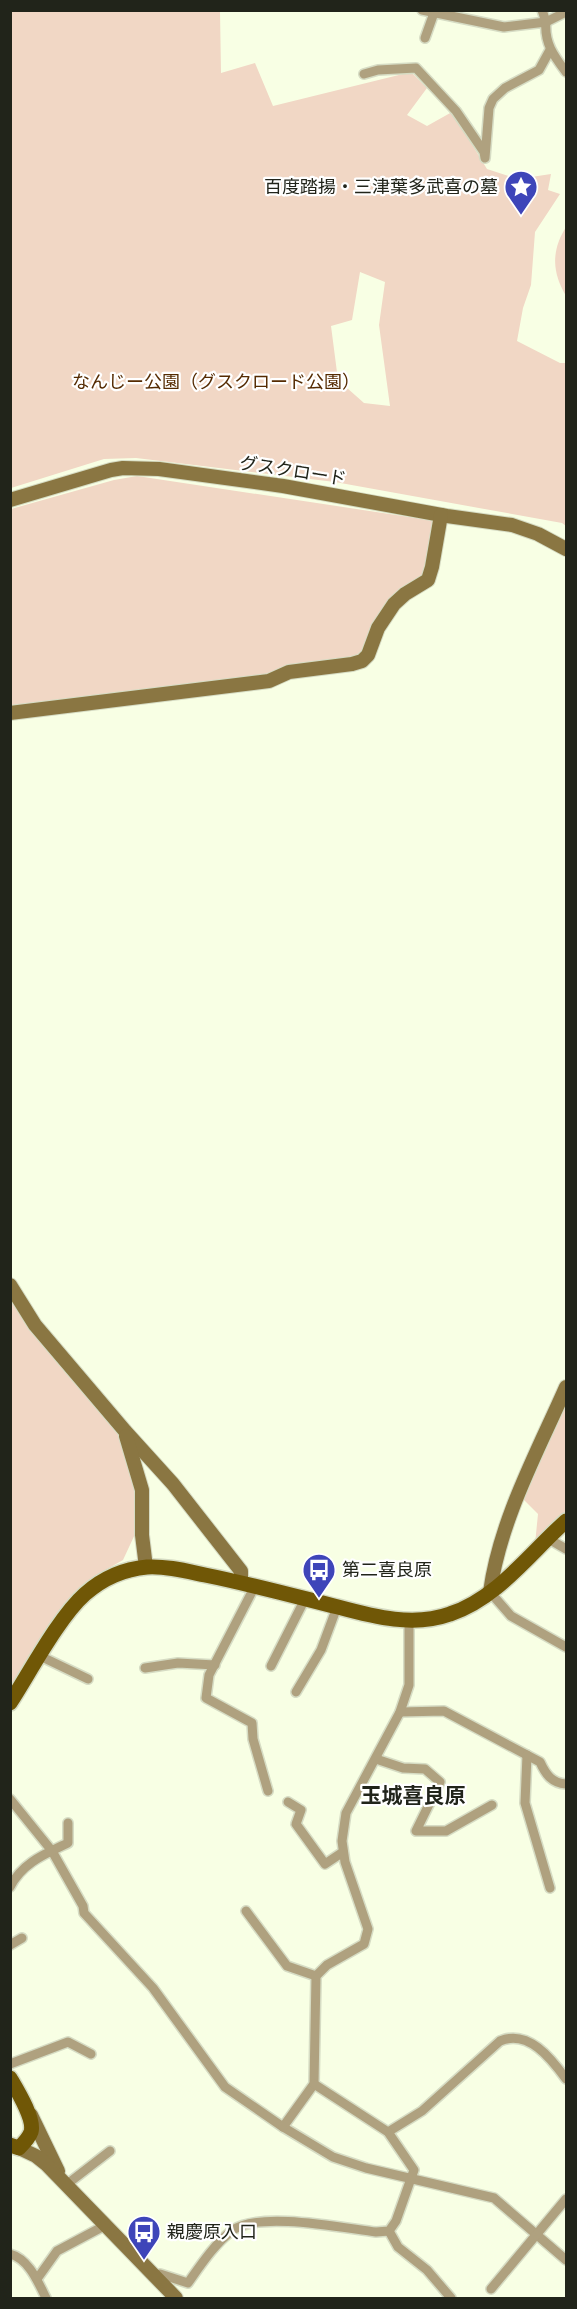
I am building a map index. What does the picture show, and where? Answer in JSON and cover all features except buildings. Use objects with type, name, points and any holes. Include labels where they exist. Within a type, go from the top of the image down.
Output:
[{"type":"main road","points":[[10,1703],[67,1615],[84,1595],[100,1582],[120,1573],[146,1567],[166,1568],[248,1584],[373,1616],[424,1620],[450,1615],[490,1592],[567,1521]]},
{"type":"main road","points":[[10,2078],[25,2106],[32,2129],[15,2147]]},
{"type":"street","points":[[422,10],[504,27],[546,22],[567,12]]},
{"type":"street","points":[[542,10],[550,51],[567,72]]},
{"type":"street","points":[[425,38],[435,12]]},
{"type":"street","points":[[363,74],[378,70],[416,68],[456,111],[484,152],[485,158],[489,108],[493,99],[505,88],[542,68],[550,51]]},
{"type":"street","name":"グスクロード","points":[[10,500],[92,475],[123,468],[140,468],[283,486],[441,515],[512,525],[538,534],[567,549]]},
{"type":"street","points":[[10,713],[269,681],[289,672],[362,661],[368,655],[378,628],[394,604],[428,579],[441,515]]},
{"type":"street","points":[[10,1285],[35,1325],[173,1484],[241,1571],[248,1584],[209,1675],[206,1698],[252,1723],[268,1791]]},
{"type":"street","points":[[567,1387],[510,1514],[494,1564],[490,1592],[511,1616],[567,1647]]},
{"type":"street","points":[[125,1431],[142,1490],[142,1535],[146,1567]]},
{"type":"street","points":[[546,1538],[567,1549]]},
{"type":"street","points":[[271,1666],[305,1599]]},
{"type":"street","points":[[296,1692],[321,1650],[337,1607]]},
{"type":"street","points":[[283,2127],[314,2084],[316,1977],[327,1965],[364,1944],[368,1929],[345,1862],[342,1840],[346,1813],[400,1712],[409,1685],[409,1620]]},
{"type":"street","points":[[40,1656],[88,1679]]},
{"type":"street","points":[[145,1668],[178,1663],[215,1665]]},
{"type":"street","points":[[400,1712],[444,1711],[540,1762],[546,1775],[557,1784],[567,1784]]},
{"type":"street","points":[[527,1755],[525,1803],[550,1888]]},
{"type":"street","points":[[376,1759],[403,1768],[425,1768],[440,1782],[416,1831],[446,1831],[492,1804]]},
{"type":"street","points":[[10,1799],[52,1851],[83,1906],[84,1912],[153,1988],[225,2087],[283,2127],[333,2157],[366,2168],[494,2198],[567,2260]]},
{"type":"street","points":[[288,1802],[301,1810],[296,1824],[325,1863],[343,1852]]},
{"type":"street","points":[[10,1887],[15,1876],[26,1864],[69,1843],[68,1823]]},
{"type":"street","points":[[246,1911],[287,1966],[316,1977]]},
{"type":"street","points":[[10,1945],[22,1938]]},
{"type":"street","points":[[388,2132],[422,2111],[500,2041],[509,2037],[528,2040],[567,2079]]},
{"type":"street","points":[[10,2064],[68,2042],[91,2054]]},
{"type":"street","points":[[314,2084],[388,2132],[414,2170],[396,2221],[389,2231]]},
{"type":"street","points":[[25,2106],[42,2135],[63,2182]]},
{"type":"street","points":[[15,2147],[36,2156],[176,2298]]},
{"type":"street","points":[[63,2182],[110,2151]]},
{"type":"street","points":[[491,2289],[567,2199]]},
{"type":"street","points":[[153,2277],[160,2274],[188,2283],[202,2263],[233,2230],[243,2225],[294,2220],[376,2232],[389,2231]]},
{"type":"street","points":[[37,2279],[57,2251],[104,2226]]},
{"type":"street","points":[[389,2231],[398,2247],[428,2270],[452,2298]]},
{"type":"street","points":[[10,2254],[19,2256],[37,2279],[46,2298]]},
{"type":"green space","name":"なんじー公園（グスクロード公園）","points":[[11,11],[220,11],[221,73],[255,63],[273,106],[411,72],[427,88],[407,115],[427,126],[452,112],[487,169],[518,179],[551,174],[548,190],[560,194],[535,232],[531,285],[523,308],[517,341],[560,363],[566,363],[566,526],[562,523],[335,482],[136,458],[104,459],[11,488]],"holes":[[[360,272],[385,282],[379,325],[390,406],[364,403],[338,380],[331,326],[352,320]]]},
{"type":"green space","points":[[566,227],[566,296],[558,278],[555,262],[558,245]]},
{"type":"green space","points":[[137,476],[436,521],[425,577],[400,591],[362,658],[274,675],[11,708],[11,509],[114,480]]},
{"type":"green space","points":[[10,1296],[109,1420],[124,1444],[136,1493],[136,1532],[123,1560],[95,1576],[74,1593],[59,1612],[11,1688]]},
{"type":"green space","points":[[566,1402],[566,1514],[535,1544],[538,1514],[522,1498]]},
{"type":"place","name":"百度踏揚・三津葉多武喜の墓","points":[[521,216]]},
{"type":"place","name":"第二喜良原","points":[[319,1599]]},
{"type":"place","name":"親慶原入口","points":[[144,2261]]},
{"type":"district","name":"玉城喜良原","points":[[413,1796]]}]
